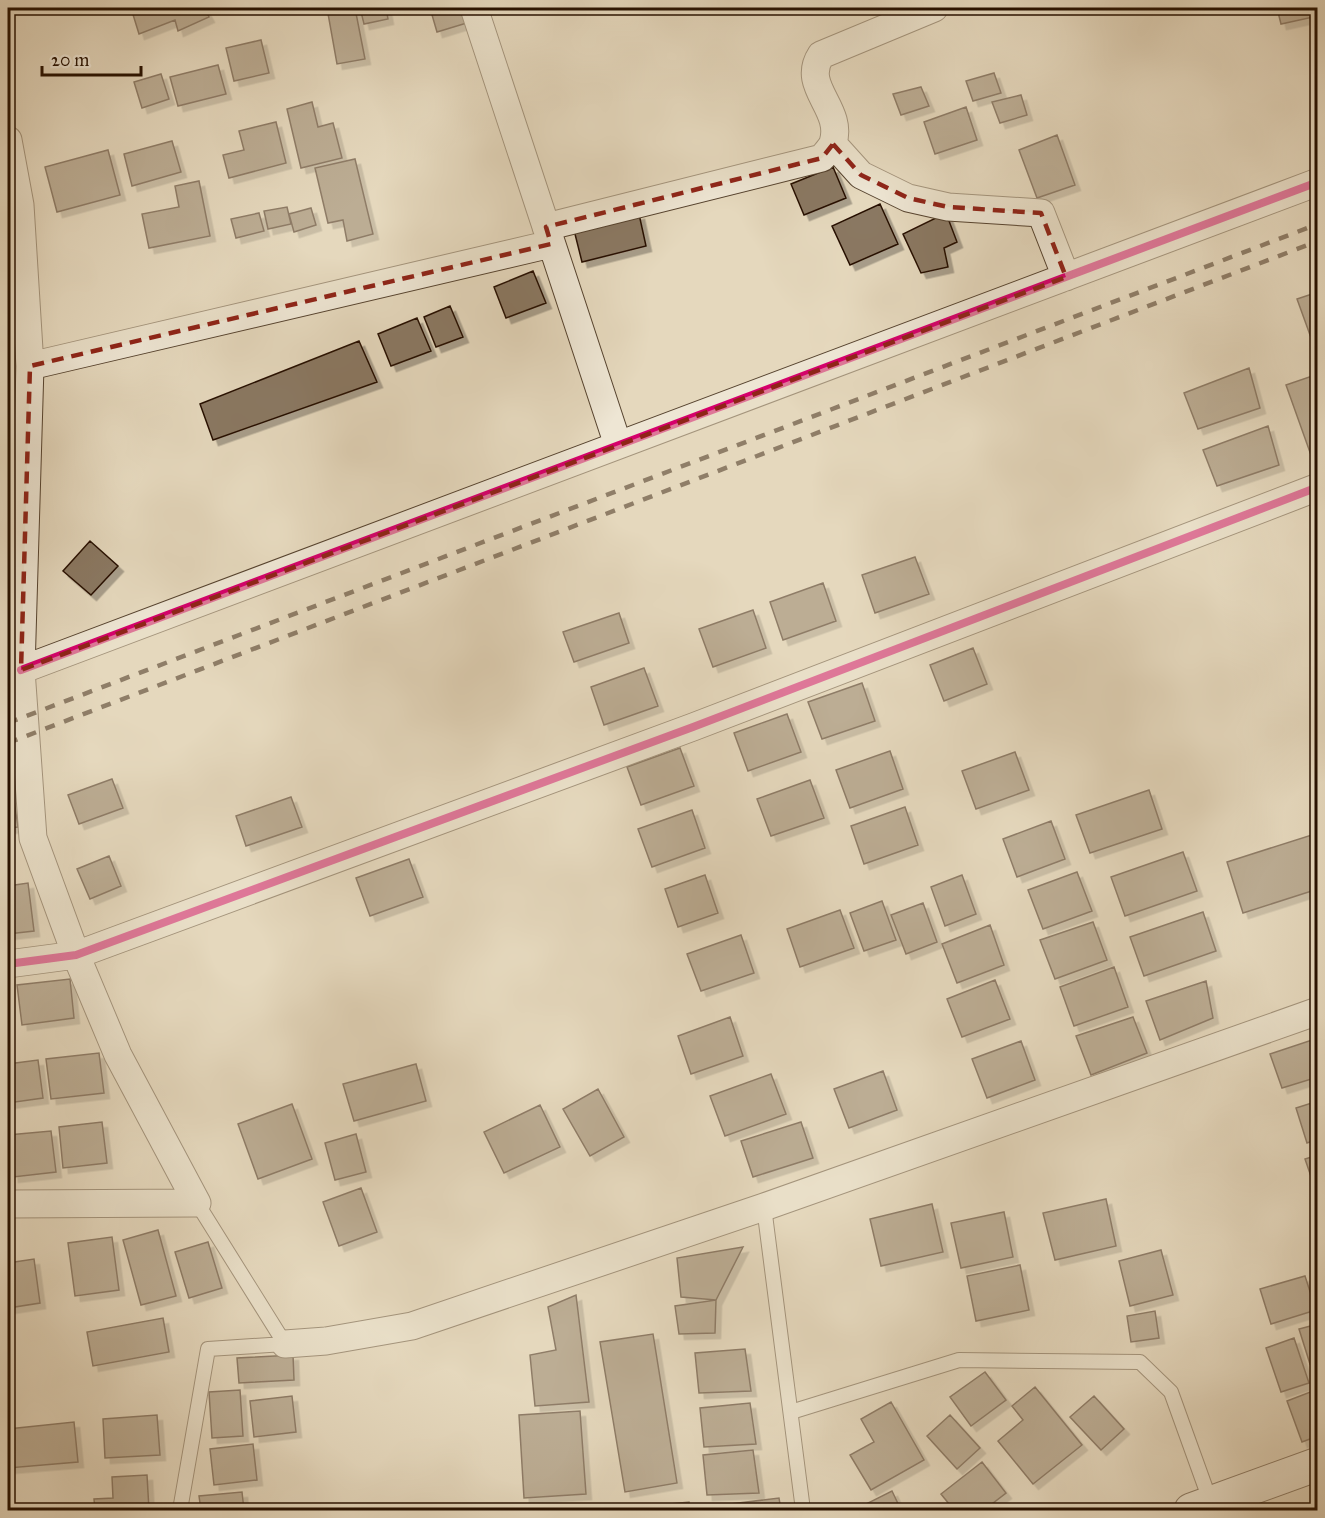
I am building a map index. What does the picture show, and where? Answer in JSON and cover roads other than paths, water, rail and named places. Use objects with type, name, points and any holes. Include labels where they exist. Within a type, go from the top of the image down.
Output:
[{"type":"street","points":[[474,8],[618,445]]},
{"type":"street","points":[[30,366],[548,236],[822,158],[833,144],[835,121],[814,79],[815,65],[821,55],[934,8]]},
{"type":"street","points":[[8,140],[20,205],[30,366],[17,680],[33,838],[76,955],[118,1055],[197,1203],[8,1204]]},
{"type":"street","points":[[833,144],[861,175],[908,198],[948,207],[997,212],[1041,213],[1066,277]]},
{"type":"street","points":[[17,680],[618,445],[1317,182]]},
{"type":"street","points":[[8,964],[76,955],[693,728],[1317,487]]},
{"type":"street","points":[[285,1344],[326,1341],[412,1326],[764,1207],[1317,1011]]},
{"type":"street","points":[[1201,1507],[1317,1464]]},
{"type":"lane","points":[[180,1510],[208,1348],[285,1344],[197,1203]]},
{"type":"lane","points":[[764,1207],[804,1510]]},
{"type":"lane","points":[[791,1412],[959,1359],[1140,1362],[1171,1392],[1201,1507]]},
{"type":"railway","points":[[8,723],[1318,224]]},
{"type":"railway","points":[[8,743],[1318,241]]}]
